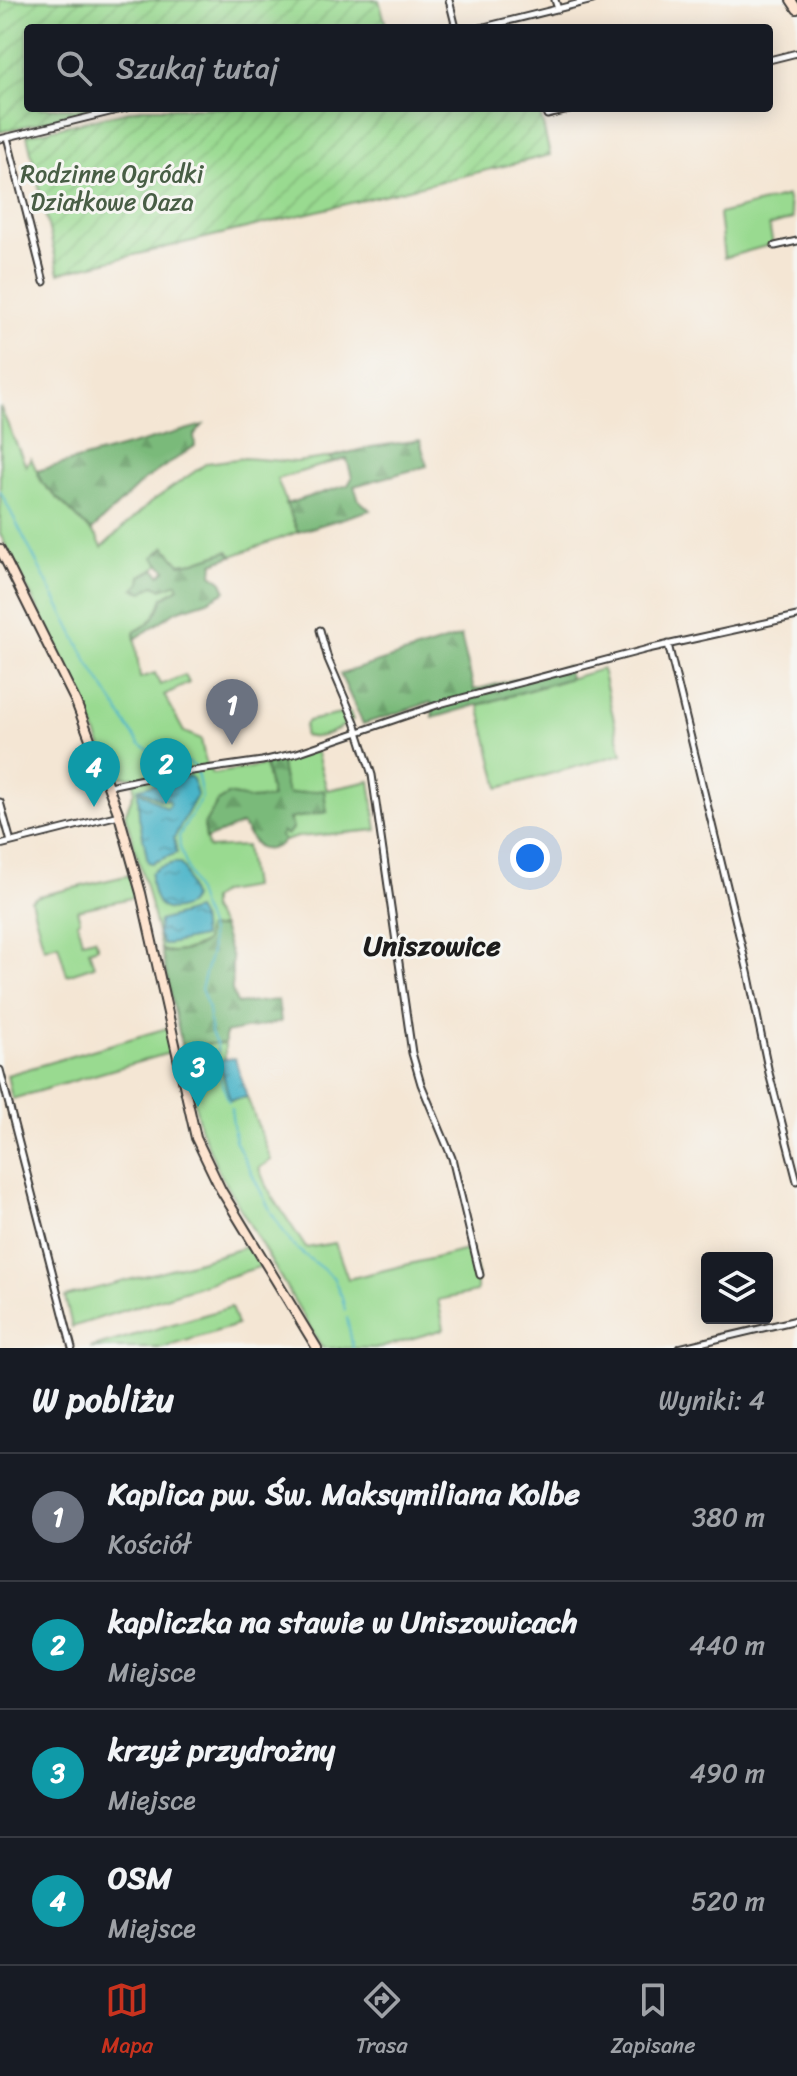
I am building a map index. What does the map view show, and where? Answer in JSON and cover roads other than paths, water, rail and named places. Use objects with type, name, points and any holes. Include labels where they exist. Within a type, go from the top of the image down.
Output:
[{"type":"street","points":[[449,0],[455,24]]},
{"type":"street","points":[[555,0],[558,9]]},
{"type":"street","points":[[496,24],[593,0]]},
{"type":"street","points":[[791,0],[797,9]]},
{"type":"street","points":[[773,59],[797,53]]},
{"type":"street","points":[[44,282],[3,138],[110,112]]},
{"type":"street","points":[[547,115],[560,112]]},
{"type":"street","points":[[775,246],[797,241]]},
{"type":"street","points":[[0,549],[71,689],[119,815],[141,893],[196,1138],[221,1190],[317,1348]]},
{"type":"street","points":[[109,786],[274,759],[443,703],[668,644],[797,616]]},
{"type":"street","points":[[320,630],[372,775],[412,1053],[421,1084],[452,1158],[480,1275]]},
{"type":"street","points":[[668,644],[797,1181]]},
{"type":"street","points":[[0,802],[11,842]]},
{"type":"street","points":[[0,845],[119,815]]},
{"type":"street","points":[[0,1070],[72,1348]]},
{"type":"street","points":[[679,1348],[797,1320]]},
{"type":"water","points":[[189,776],[193,779],[197,795],[174,838],[177,853],[148,862],[139,817],[138,790],[167,808],[170,803],[168,799],[161,800],[139,788]]},
{"type":"water","points":[[174,863],[184,868],[192,898],[184,907],[170,910],[156,900],[151,873]]},
{"type":"water","points":[[196,910],[202,937],[163,945],[158,934],[159,921]]},
{"type":"water","points":[[235,1058],[247,1097],[230,1100],[219,1060]]},
{"type":"waterway","points":[[0,491],[88,662],[139,744],[161,757],[188,762],[196,767],[202,797],[179,836],[180,847],[210,932],[211,952],[201,989],[208,1007],[211,1033],[217,1045],[218,1073],[229,1102]]},
{"type":"waterway","points":[[231,1108],[235,1140],[272,1214],[293,1246],[333,1277],[345,1310]]},
{"type":"waterway","points":[[347,1318],[353,1348]]},
{"type":"place","name":"Kaplica pw. Św. Maksymiliana Kolbe","points":[[232,745]]},
{"type":"place","name":"kapliczka na stawie w Uniszowicach","points":[[166,804]]},
{"type":"place","name":"OSM","points":[[94,807]]},
{"type":"place","name":"krzyż przydrożny","points":[[198,1107]]},
{"type":"district","name":"Uniszowice","points":[[432,945]]},
{"type":"park label","name":"Rodzinne Ogródki Działkowe Oaza","points":[[112,188]]}]
